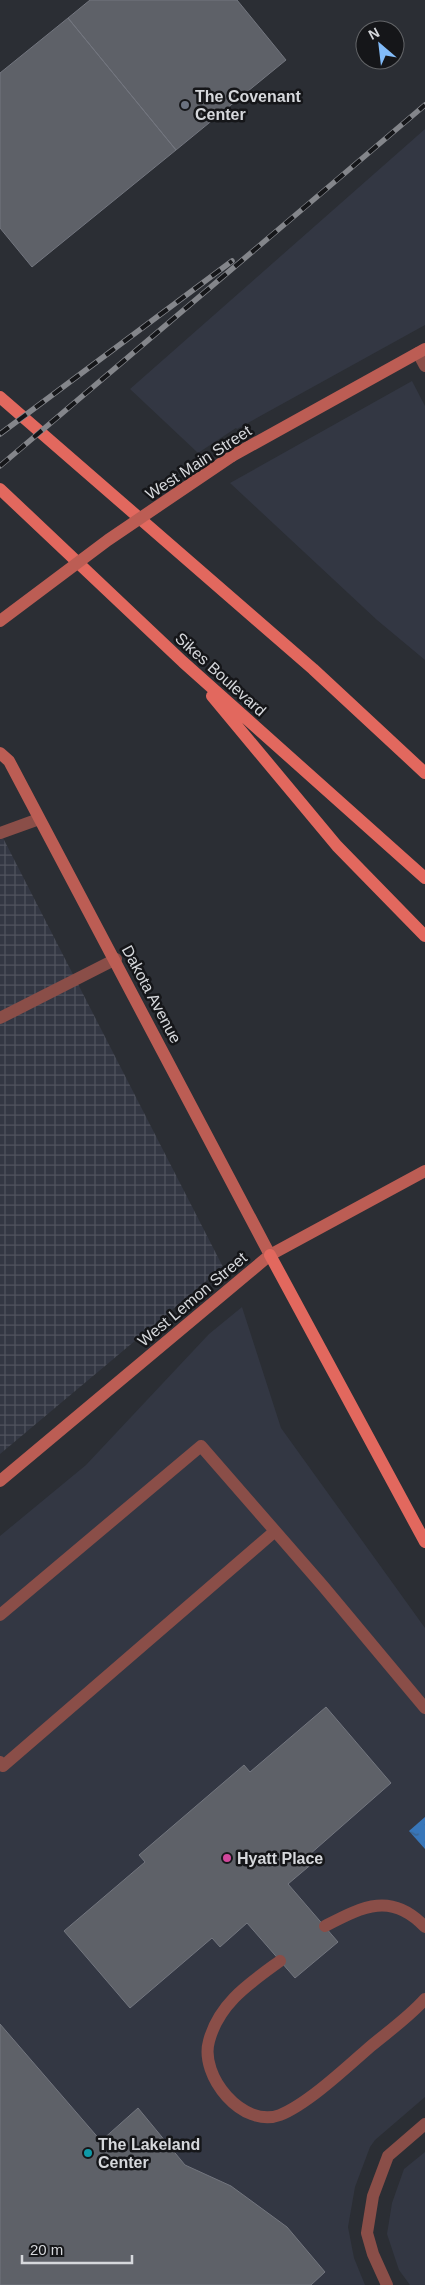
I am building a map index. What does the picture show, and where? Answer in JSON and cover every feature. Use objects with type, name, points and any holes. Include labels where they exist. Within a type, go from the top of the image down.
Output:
[{"type":"main road","name":"West Main Street","points":[[0,620],[108,540],[232,456],[421,351]]},
{"type":"main road","points":[[0,397],[313,669],[425,773]]},
{"type":"main road","name":"Sikes Boulevard","points":[[0,489],[183,662],[425,878]]},
{"type":"main road","points":[[183,662],[337,846],[425,936]]},
{"type":"main road","name":"Dakota Avenue","points":[[0,752],[9,761],[116,959],[270,1255]]},
{"type":"main road","name":"West Lemon Street","points":[[0,1481],[270,1255],[425,1171]]},
{"type":"main road","points":[[270,1255],[425,1542]]},
{"type":"street","points":[[421,351],[425,366]]},
{"type":"street","points":[[0,833],[39,818]]},
{"type":"street","points":[[0,1018],[116,959]]},
{"type":"street","points":[[0,1615],[201,1446],[323,1586],[425,1708]]},
{"type":"street","points":[[0,1762],[3,1766],[274,1532]]},
{"type":"street","points":[[324,1926],[362,1908],[382,1905],[403,1908],[425,1927]]},
{"type":"street","points":[[280,1961],[238,1992],[220,2013],[208,2042],[210,2069],[224,2094],[239,2108],[260,2118],[280,2115],[314,2093],[399,2023],[425,1999]]},
{"type":"street","points":[[387,2285],[373,2254],[367,2232],[373,2196],[388,2156],[425,2124]]},
{"type":"shaded area","points":[[425,129],[425,325],[236,428],[198,453],[130,389]]},
{"type":"shaded area","points":[[412,381],[425,406],[425,660],[377,620],[230,483]]},
{"type":"shaded area","points":[[0,832],[223,1267],[0,1454]]},
{"type":"shaded area","points":[[242,1307],[281,1428],[425,1628],[425,2097],[375,2140],[370,2147],[355,2187],[348,2227],[354,2258],[365,2285],[0,2285],[0,1536],[86,1465],[209,1334]]},
{"type":"shaded area","points":[[425,2152],[425,2285],[410,2285],[399,2270],[387,2234],[392,2203],[404,2169]]},
{"type":"water","points":[[425,1817],[425,1849],[409,1831]]},
{"type":"building","name":"The Covenant Center","points":[[90,0],[237,0],[286,60],[176,150],[68,18]]},
{"type":"building","points":[[68,18],[176,150],[32,267],[0,228],[0,73]]},
{"type":"building","name":"Hyatt Place","points":[[326,1707],[391,1783],[309,1855],[314,1862],[288,1884],[338,1942],[295,1978],[247,1923],[220,1947],[212,1938],[130,2008],[64,1931],[145,1862],[139,1855],[244,1765],[250,1772]]},
{"type":"building","name":"The Lakeland Center","points":[[0,2024],[101,2141],[138,2108],[185,2165],[231,2186],[287,2227],[325,2272],[311,2285],[0,2285]]},
{"type":"railway","points":[[0,466],[425,105]]},
{"type":"railway","points":[[0,434],[232,261]]},
{"type":"place","name":"The Covenant Center","points":[[185,105]]},
{"type":"place","name":"Hyatt Place","points":[[227,1858]]},
{"type":"place","name":"The Lakeland Center","points":[[88,2153]]}]
